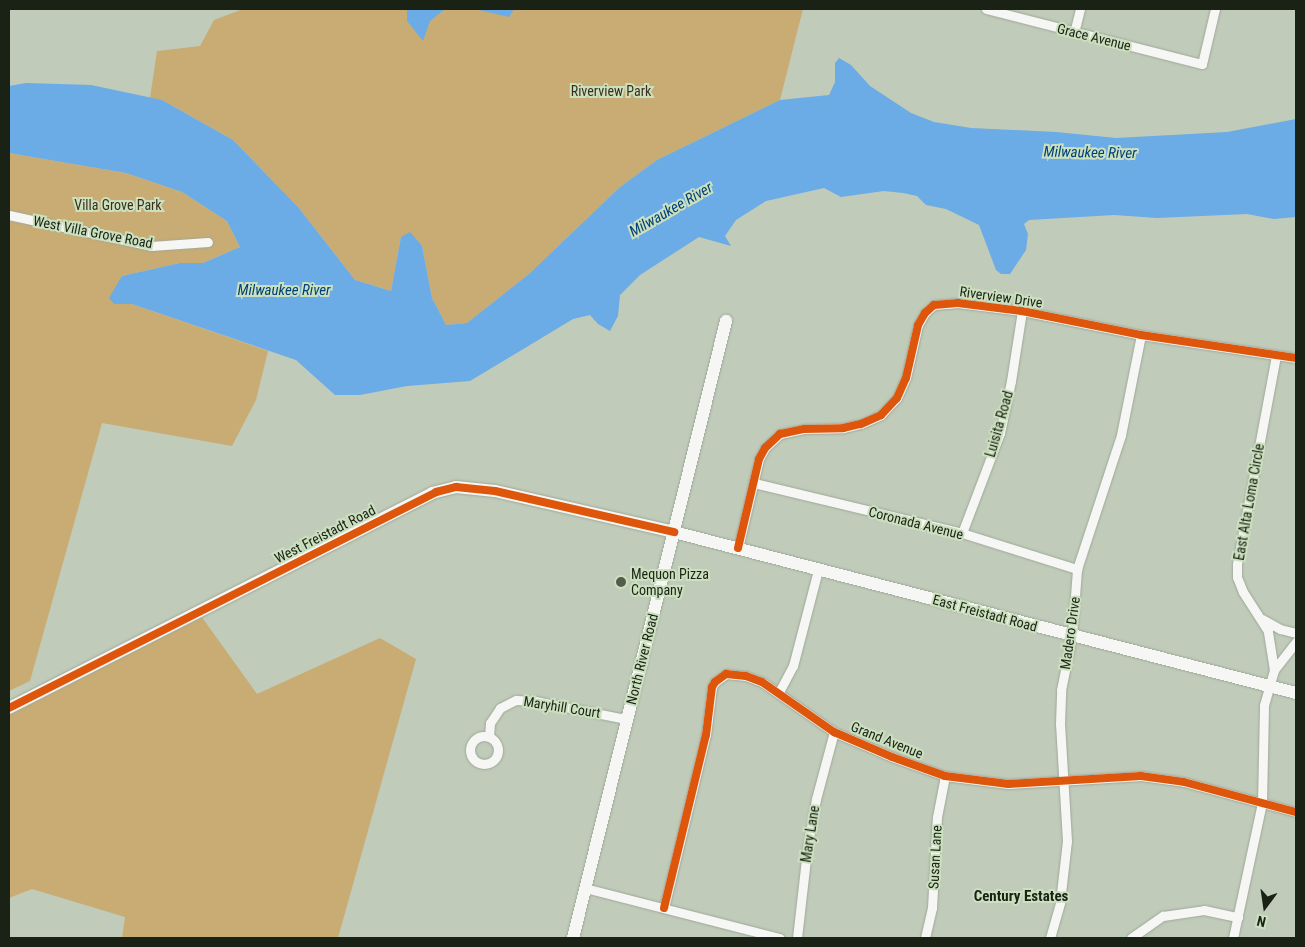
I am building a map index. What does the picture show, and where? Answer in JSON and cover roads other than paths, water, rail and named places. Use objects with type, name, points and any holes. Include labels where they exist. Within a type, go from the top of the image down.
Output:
[{"type":"street","name":"Grace Avenue","points":[[986,9],[1202,64],[1215,9]]},
{"type":"street","points":[[1074,32],[1080,9]]},
{"type":"street","name":"West Villa Grove Road","points":[[9,215],[151,246],[208,242]]},
{"type":"street","name":"Riverview Drive","points":[[738,548],[759,459],[765,448],[780,434],[804,429],[843,428],[861,424],[881,415],[890,408],[906,378],[918,325],[934,305],[958,303],[1022,311],[1141,335],[1296,358]]},
{"type":"street","name":"Luisita Road","points":[[962,533],[1000,433],[1011,381],[1022,311]]},
{"type":"street","name":"North River Road","points":[[573,938],[726,321]]},
{"type":"street","name":"Madero Drive","points":[[1050,938],[1060,902],[1067,841],[1060,724],[1061,690],[1072,636],[1077,569],[1121,435],[1141,335]]},
{"type":"street","name":"East Alta Loma Circle","points":[[1274,670],[1268,631],[1243,592],[1237,577],[1237,564],[1276,356]]},
{"type":"street","name":"Coronada Avenue","points":[[754,484],[962,533],[1077,569]]},
{"type":"street","name":"West Freistadt Road","points":[[9,708],[436,492],[456,487],[495,492],[674,532]]},
{"type":"street","name":"East Freistadt Road","points":[[674,532],[1296,693]]},
{"type":"street","points":[[779,692],[793,666],[818,570]]},
{"type":"street","points":[[1260,618],[1280,629],[1296,632]]},
{"type":"street","points":[[1233,938],[1262,803],[1264,706],[1274,670],[1296,642]]},
{"type":"street","name":"Grand Avenue","points":[[664,908],[706,735],[712,687],[720,677],[737,674],[753,678],[779,692],[834,732],[892,757],[945,776],[1008,784],[1141,776],[1184,782],[1296,812]]},
{"type":"street","name":"Maryhill Court","points":[[489,737],[490,723],[500,708],[516,700],[535,701],[626,719]]},
{"type":"street","name":"Mary Lane","points":[[797,938],[807,850],[816,799],[834,732]]},
{"type":"street","name":"Susan Lane","points":[[925,938],[932,908],[937,817],[945,776]]},
{"type":"street","points":[[585,888],[780,938]]},
{"type":"street","points":[[1131,938],[1163,916],[1204,910],[1238,917]]},
{"type":"water","points":[[407,9],[445,9],[430,21],[423,41],[407,21]]},
{"type":"water","points":[[475,9],[514,9],[509,17]]},
{"type":"water","name":"Milwaukee River","points":[[839,58],[851,65],[870,86],[911,113],[934,122],[971,128],[1056,132],[1116,138],[1227,132],[1296,119],[1296,217],[1274,219],[1247,214],[1157,218],[1114,215],[1029,220],[1024,224],[1028,234],[1026,250],[1010,274],[1001,274],[996,270],[979,225],[946,209],[926,205],[917,196],[884,191],[841,197],[824,188],[766,201],[736,220],[725,236],[731,246],[699,237],[640,275],[620,295],[618,316],[610,331],[598,324],[590,315],[573,319],[470,381],[407,386],[360,395],[335,395],[296,360],[132,304],[114,304],[109,298],[122,276],[180,263],[203,263],[240,247],[227,221],[182,192],[126,173],[9,153],[9,86],[26,83],[91,85],[162,100],[233,140],[298,207],[355,280],[391,291],[401,237],[410,232],[422,246],[432,298],[446,325],[467,323],[529,274],[620,187],[657,160],[780,100],[829,95],[835,82],[835,63]]},
{"type":"place","name":"Mequon Pizza Company","points":[[621,582]]},
{"type":"district","name":"Century Estates","points":[[1021,897]]},
{"type":"park label","name":"Riverview Park","points":[[611,91]]},
{"type":"park label","name":"Villa Grove Park","points":[[118,205]]}]
